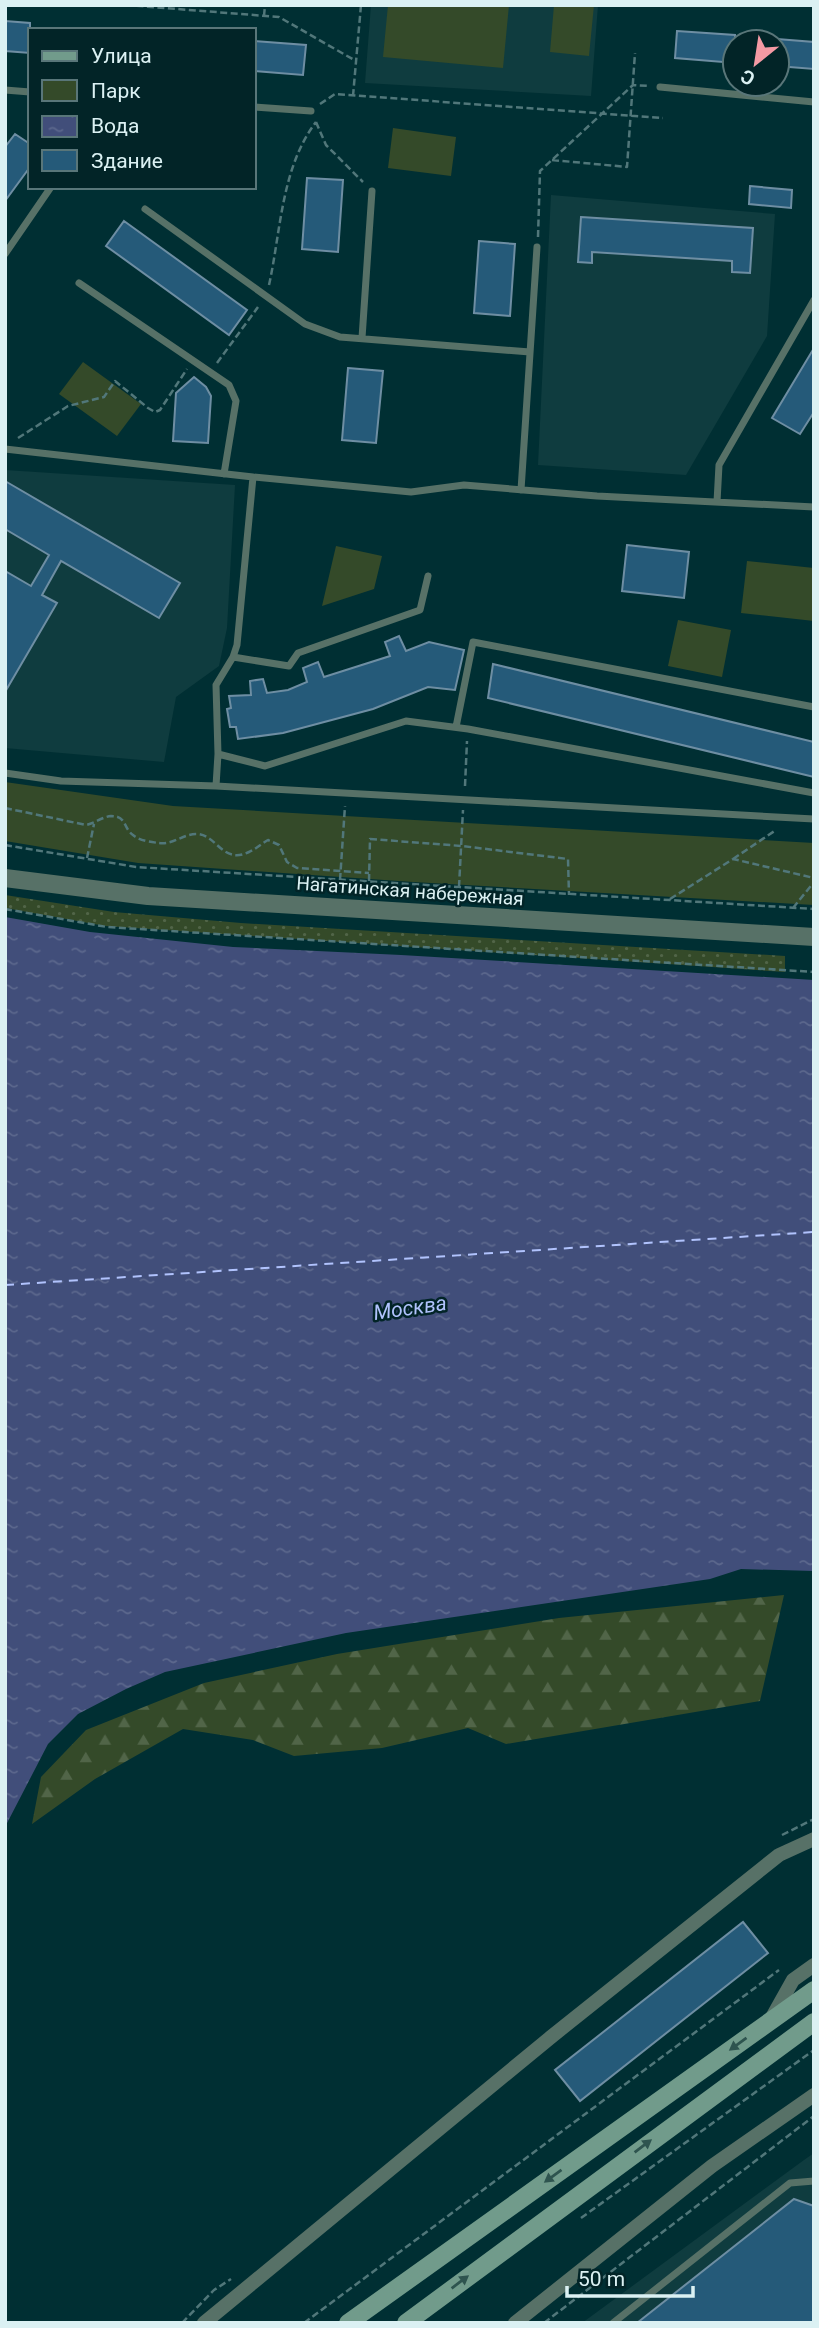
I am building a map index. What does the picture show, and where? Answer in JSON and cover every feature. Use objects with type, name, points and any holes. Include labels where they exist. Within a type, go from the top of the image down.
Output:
[{"type":"main road","points":[[348,2323],[814,1990]]},
{"type":"main road","points":[[405,2323],[814,2022]]},
{"type":"street","name":"Нагатинская набережная","points":[[5,878],[148,896],[814,937]]},
{"type":"street","points":[[204,2323],[551,2037],[779,1855],[814,1839]]},
{"type":"street","points":[[793,1849],[814,1851]]},
{"type":"street","points":[[770,2021],[793,1980],[814,1965]]},
{"type":"street","points":[[515,2323],[712,2166],[814,2095]]},
{"type":"lane","points":[[660,87],[814,102]]},
{"type":"lane","points":[[5,90],[28,92]]},
{"type":"lane","points":[[256,107],[311,111]]},
{"type":"lane","points":[[5,254],[50,189]]},
{"type":"lane","points":[[362,338],[372,191]]},
{"type":"lane","points":[[145,209],[305,324],[340,337],[530,352]]},
{"type":"lane","points":[[521,490],[537,247]]},
{"type":"lane","points":[[79,283],[229,385],[236,401],[224,474]]},
{"type":"lane","points":[[717,502],[719,465],[814,300]]},
{"type":"lane","points":[[5,449],[411,492],[464,485],[814,507]]},
{"type":"lane","points":[[216,786],[216,685],[237,645],[253,477]]},
{"type":"lane","points":[[233,657],[289,666],[298,653],[420,610],[428,576]]},
{"type":"lane","points":[[456,727],[473,642],[814,707]]},
{"type":"lane","points":[[218,754],[265,766],[406,721],[468,729],[814,793]]},
{"type":"lane","points":[[5,773],[61,781],[216,786],[814,819]]},
{"type":"lane","points":[[613,2323],[790,2183],[814,2181]]},
{"type":"path","points":[[126,5],[279,17],[356,61]]},
{"type":"path","points":[[264,16],[265,5]]},
{"type":"path","points":[[353,96],[361,5]]},
{"type":"path","points":[[552,160],[627,167],[635,53]]},
{"type":"path","points":[[537,247],[540,171],[633,85],[660,87]]},
{"type":"path","points":[[311,111],[335,94],[663,118]]},
{"type":"path","points":[[210,372],[266,296],[292,167],[306,134],[316,122],[326,145],[372,191]]},
{"type":"path","points":[[16,440],[68,406],[104,397],[115,381],[148,408],[155,412],[160,410],[193,360]]},
{"type":"path","points":[[464,800],[468,729]]},
{"type":"path","points":[[340,880],[345,793]]},
{"type":"path","points":[[5,808],[86,825],[104,817],[121,817],[131,834],[139,839],[168,844],[196,834],[209,838],[228,854],[250,852],[268,840],[279,845],[286,862],[297,868],[369,873]]},
{"type":"path","points":[[459,887],[463,816]]},
{"type":"path","points":[[667,901],[794,818]]},
{"type":"path","points":[[87,858],[94,823]]},
{"type":"path","points":[[369,882],[370,839],[462,846],[568,859],[569,895]]},
{"type":"path","points":[[5,845],[136,867],[814,909]]},
{"type":"path","points":[[733,859],[814,880],[793,908]]},
{"type":"path","points":[[5,909],[107,928],[814,972]]},
{"type":"path","points":[[304,2323],[785,1966]]},
{"type":"path","points":[[579,2219],[814,2050]]},
{"type":"path","points":[[544,2323],[814,2116]]},
{"type":"path","points":[[182,2323],[195,2307],[236,2276]]},
{"type":"shaded area","points":[[371,5],[598,5],[591,96],[365,83]]},
{"type":"shaded area","points":[[551,195],[775,214],[767,336],[686,475],[538,465]]},
{"type":"shaded area","points":[[5,470],[235,485],[227,628],[219,666],[176,697],[164,762],[5,748]]},
{"type":"shaded area","points":[[814,2153],[814,2323],[582,2323],[804,2160]]},
{"type":"green space","points":[[388,5],[509,5],[503,68],[383,57]]},
{"type":"green space","points":[[554,5],[594,5],[589,56],[550,52]]},
{"type":"green space","points":[[393,128],[456,137],[451,176],[388,168]]},
{"type":"green space","points":[[83,362],[141,404],[117,436],[59,394]]},
{"type":"green space","points":[[336,546],[382,556],[374,589],[322,606]]},
{"type":"green space","points":[[747,561],[814,568],[814,621],[741,613]]},
{"type":"green space","points":[[678,620],[731,630],[722,677],[668,666]]},
{"type":"green space","points":[[5,782],[173,806],[814,843],[814,905],[138,863],[5,841]]},
{"type":"green space","points":[[5,895],[114,912],[241,923],[785,956],[785,972],[105,926],[5,908]]},
{"type":"green space","points":[[784,1595],[760,1701],[506,1744],[468,1728],[382,1748],[294,1756],[253,1740],[183,1729],[95,1779],[32,1824],[41,1777],[86,1730],[204,1683],[337,1654],[559,1618]]},
{"type":"water","name":"Москва","points":[[5,917],[90,932],[233,947],[814,980],[814,1571],[741,1569],[710,1579],[346,1633],[165,1672],[78,1714],[48,1744],[5,1827]]},
{"type":"building","points":[[5,21],[30,23],[28,53],[5,51]]},
{"type":"building","points":[[677,31],[721,34],[721,62],[675,58]]},
{"type":"building","points":[[791,40],[814,42],[814,69],[791,67]]},
{"type":"building","points":[[256,41],[306,45],[303,75],[256,71]]},
{"type":"building","points":[[15,134],[28,143],[28,170],[5,201],[5,147]]},
{"type":"building","points":[[307,178],[343,180],[338,252],[302,249]]},
{"type":"building","points":[[750,186],[792,190],[791,208],[749,204]]},
{"type":"building","points":[[581,217],[753,228],[750,273],[732,272],[732,261],[592,252],[592,263],[578,262]]},
{"type":"building","points":[[124,221],[247,310],[229,335],[106,246]]},
{"type":"building","points":[[479,241],[515,244],[510,316],[474,313]]},
{"type":"building","points":[[814,348],[814,412],[800,434],[772,418]]},
{"type":"building","points":[[348,368],[383,371],[376,443],[342,440]]},
{"type":"building","points":[[194,377],[206,387],[211,396],[208,443],[173,441],[176,393]]},
{"type":"building","points":[[5,481],[180,583],[159,618],[61,561],[42,595],[57,603],[5,692],[5,571],[31,586],[49,555],[5,529]]},
{"type":"building","points":[[627,545],[689,552],[684,598],[622,591]]},
{"type":"building","points":[[399,636],[406,651],[429,642],[464,650],[455,690],[428,687],[373,709],[283,733],[238,739],[236,727],[230,727],[227,709],[231,708],[229,696],[251,695],[250,681],[263,679],[267,693],[288,690],[307,682],[303,668],[318,662],[324,677],[390,656],[385,642]]},
{"type":"building","points":[[493,664],[814,742],[814,777],[488,698]]},
{"type":"building","points":[[743,1922],[768,1953],[580,2101],[555,2070]]},
{"type":"building","points":[[794,2199],[814,2206],[814,2323],[637,2323]]},
{"type":"ferry route","points":[[5,1285],[814,1232]]}]
